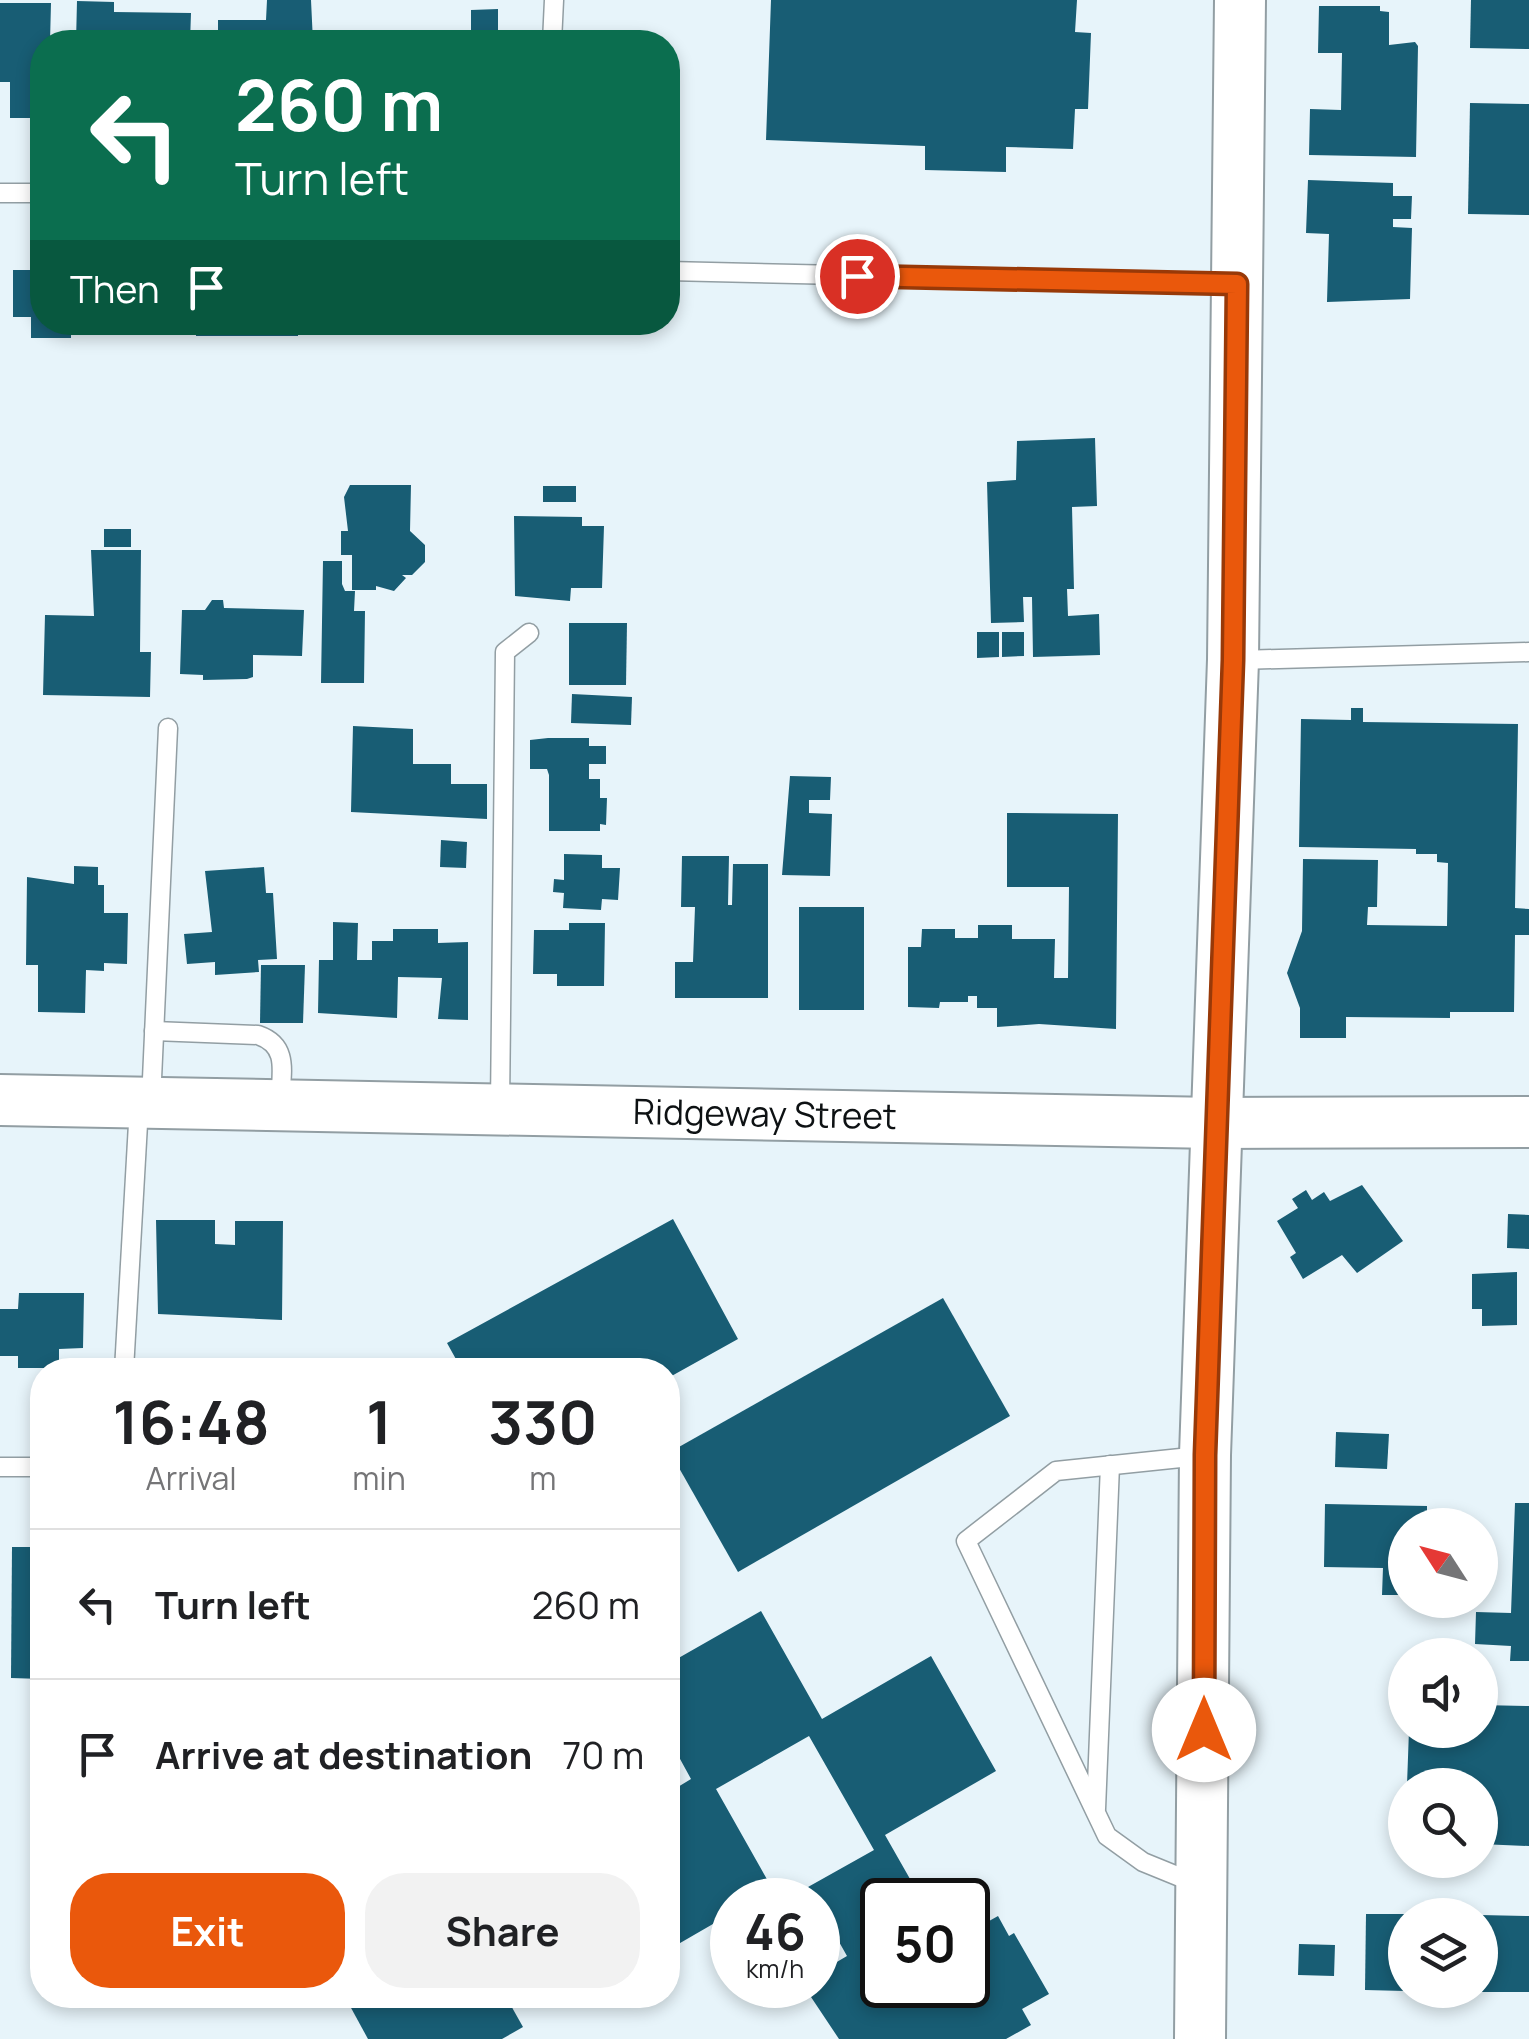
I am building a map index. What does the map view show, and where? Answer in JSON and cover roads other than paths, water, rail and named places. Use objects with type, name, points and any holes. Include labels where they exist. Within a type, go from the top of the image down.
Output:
[{"type":"main road","points":[[1200,2039],[1205,1455],[1233,660],[1240,0]]},
{"type":"main road","name":"Ridgeway Street","points":[[0,1100],[1215,1123],[1529,1122]]},
{"type":"lane","points":[[553,30],[554,0]]},
{"type":"lane","points":[[0,192],[30,193]]},
{"type":"lane","points":[[680,271],[1237,284]]},
{"type":"lane","points":[[500,1107],[505,652],[529,633]]},
{"type":"lane","points":[[1233,660],[1529,652]]},
{"type":"lane","points":[[125,1358],[154,1031],[168,728]]},
{"type":"lane","points":[[154,1031],[258,1035],[274,1040],[282,1052],[280,1103]]},
{"type":"lane","points":[[1203,1887],[1143,1862],[1107,1836],[966,1542],[1056,1470],[1205,1455]]},
{"type":"lane","points":[[1096,1813],[1110,1465]]},
{"type":"lane","points":[[0,1468],[30,1467]]}]
